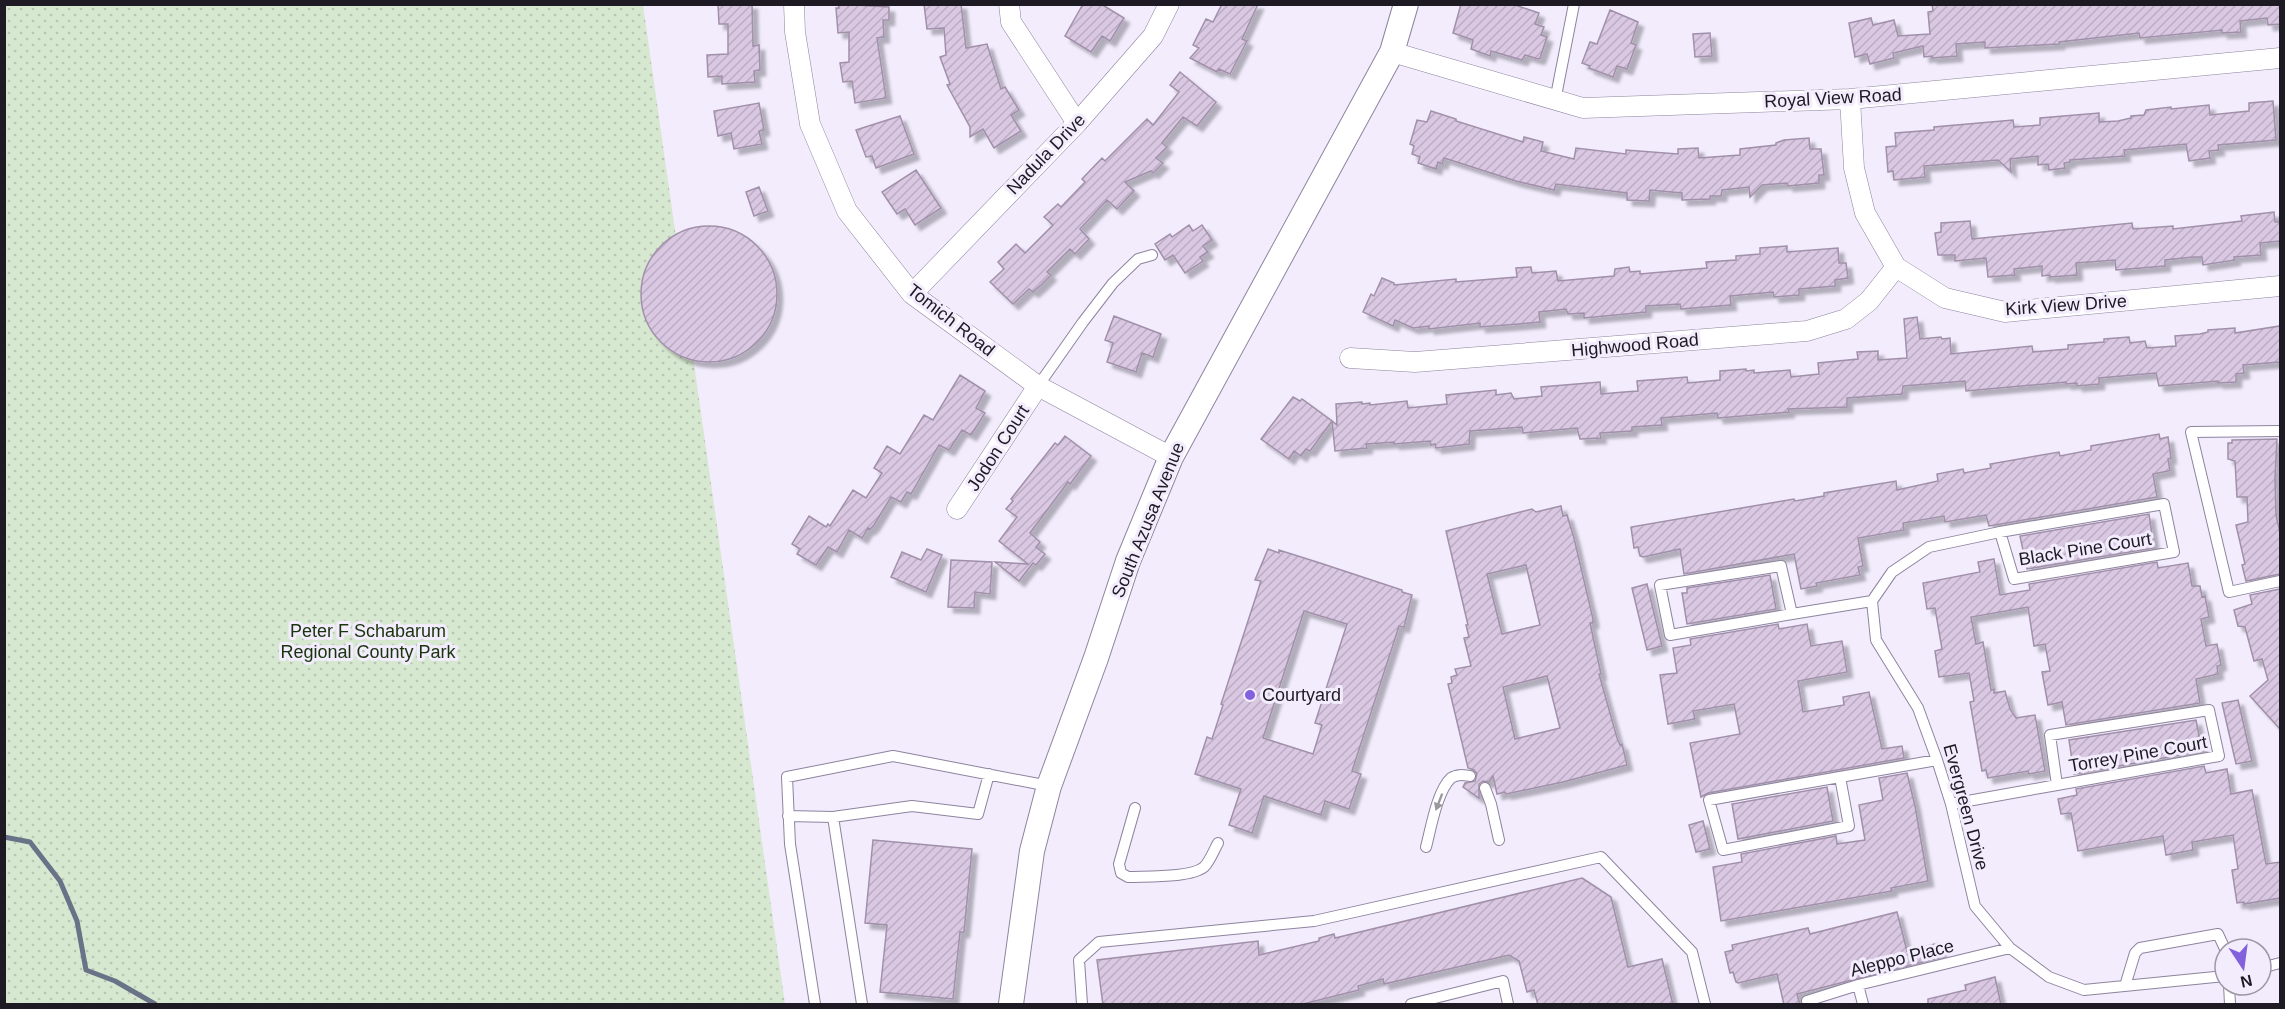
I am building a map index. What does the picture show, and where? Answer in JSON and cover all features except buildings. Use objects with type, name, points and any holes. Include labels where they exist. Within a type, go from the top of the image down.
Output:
[{"type":"street","name":"Tomich Road","points":[[794,4],[795,32],[810,124],[847,211],[912,294],[1038,386],[1171,457]]},
{"type":"street","points":[[1009,4],[1011,22],[1077,123]]},
{"type":"street","name":"Nadula Drive","points":[[912,294],[1077,123],[1153,36],[1168,4]]},
{"type":"street","name":"South Azusa Avenue","points":[[1011,1005],[1032,851],[1048,786],[1096,658],[1128,561],[1171,457],[1392,52],[1406,4]]},
{"type":"street","name":"Royal View Road","points":[[1392,52],[1583,108],[1850,99],[2280,58]]},
{"type":"street","name":"Kirk View Drive","points":[[1850,99],[1854,168],[1865,213],[1896,267],[1945,298],[2005,312],[2280,286]]},
{"type":"street","name":"Highwood Road","points":[[1350,358],[1415,362],[1807,331],[1846,319],[1869,301],[1896,267]]},
{"type":"street","name":"Jodon Court","points":[[957,509],[1038,386]]},
{"type":"lane","points":[[1555,100],[1574,4]]},
{"type":"lane","points":[[1038,386],[1113,283],[1138,259],[1152,255]]},
{"type":"lane","points":[[2280,431],[2190,432],[2229,592],[2280,581]]},
{"type":"lane","name":"Black Pine Court","points":[[2164,504],[2174,552],[2014,579],[2000,532],[2164,504]]},
{"type":"lane","points":[[1792,614],[1781,566],[1660,585],[1670,635],[1872,601],[1892,572],[1929,547],[2000,532]]},
{"type":"lane","name":"Evergreen Drive","points":[[1872,601],[1876,640],[1918,708],[1937,760],[1951,804],[1975,906],[2010,948],[2049,977],[2084,990],[2213,977]]},
{"type":"lane","name":"Torrey Pine Court","points":[[1951,804],[2058,785],[2219,756],[2209,710],[2050,735],[2058,785]]},
{"type":"lane","points":[[815,1005],[790,844],[787,777],[893,756],[1048,786]]},
{"type":"lane","points":[[1840,777],[1849,826],[1723,850],[1709,800],[1840,777],[1937,760]]},
{"type":"lane","points":[[788,816],[833,817],[912,806],[978,814],[989,774]]},
{"type":"lane","points":[[1426,847],[1444,789],[1451,778],[1458,775],[1470,776]]},
{"type":"lane","points":[[1485,788],[1499,840]]},
{"type":"lane","points":[[1135,808],[1119,864],[1121,873],[1128,877],[1198,871],[1205,866],[1218,843]]},
{"type":"lane","points":[[833,817],[862,1005]]},
{"type":"lane","points":[[1082,1005],[1079,960],[1099,942],[1314,921],[1601,857],[1692,952],[1705,1005]]},
{"type":"lane","points":[[2125,986],[2135,953],[2139,948],[2218,934],[2219,937]]},
{"type":"lane","name":"Aleppo Place","points":[[1808,1005],[1807,1001],[1858,985],[2010,948]]},
{"type":"lane","points":[[1411,1005],[1503,981],[1508,1005]]},
{"type":"lane","points":[[1858,985],[1863,1005]]},
{"type":"green space","name":"Peter F Schabarum Regional County Park","points":[[5,4],[643,5],[785,1004],[5,1004]]},
{"type":"waterway","points":[[4,837],[30,842],[60,881],[77,921],[86,970],[115,981],[155,1004]]},
{"type":"place","name":"Courtyard","points":[[1250,695]]}]
